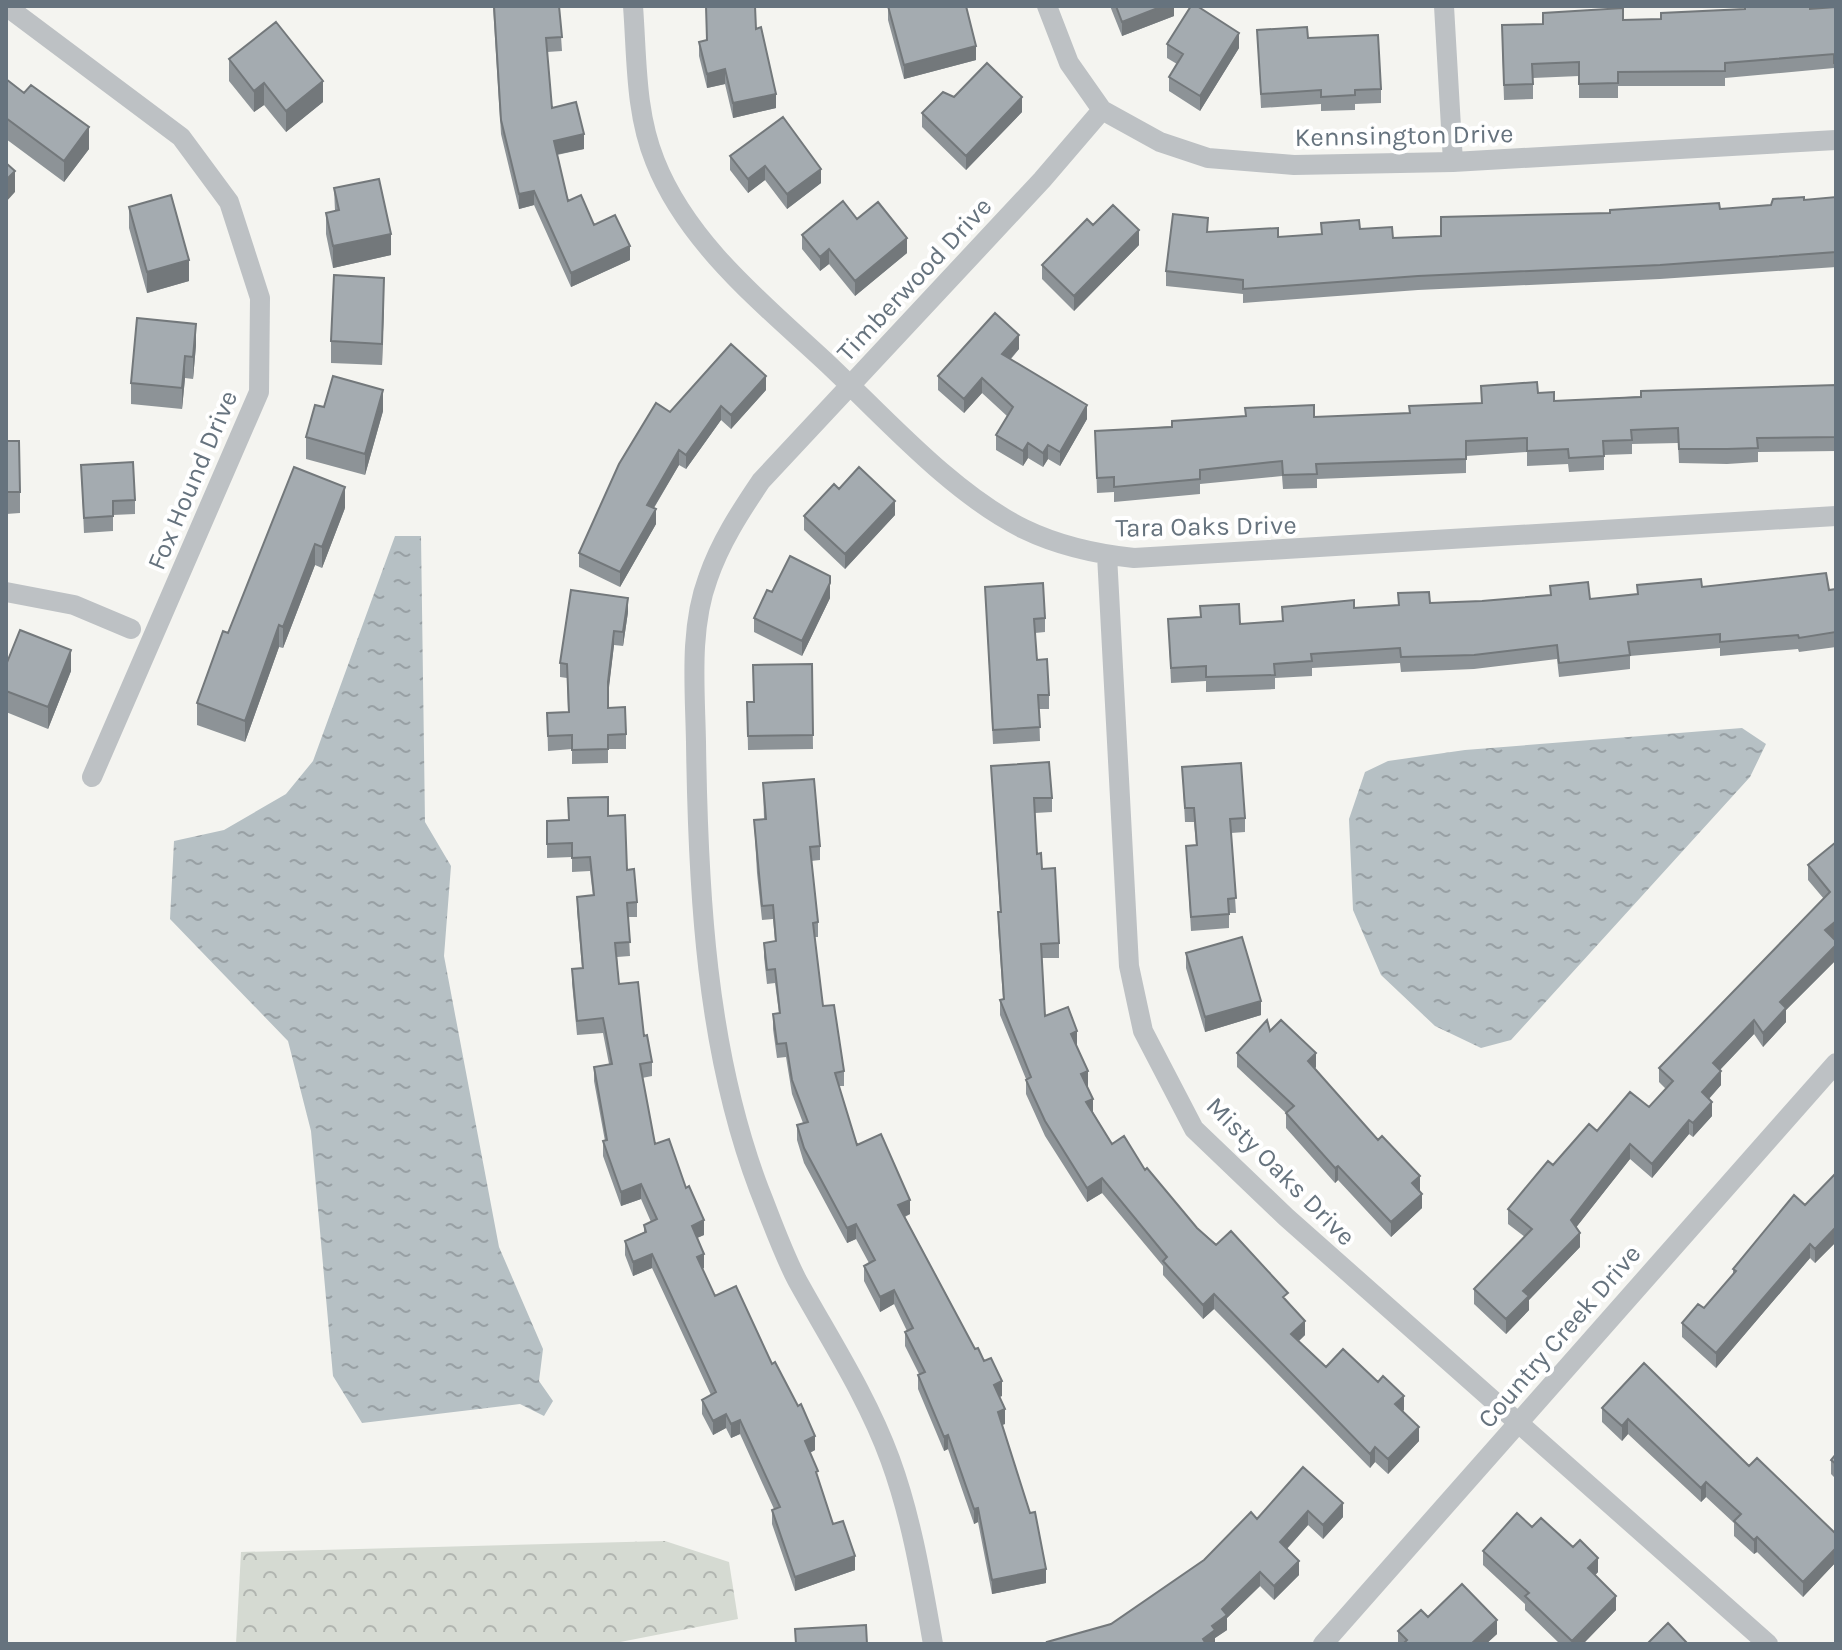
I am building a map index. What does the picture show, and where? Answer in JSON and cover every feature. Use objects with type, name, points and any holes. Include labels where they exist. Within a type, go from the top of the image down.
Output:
[{"type":"street","name":"Fox Hound Drive","points":[[6,6],[181,137],[229,202],[260,298],[259,392],[92,777]]},
{"type":"street","name":"Tara Oaks Drive","points":[[633,6],[640,107],[655,161],[685,218],[761,304],[893,428],[994,511],[1024,529],[1081,551],[1107,555],[1208,556],[1836,516]]},
{"type":"street","name":"Kennsington Drive","points":[[1047,6],[1069,63],[1102,110],[1160,142],[1208,158],[1294,165],[1453,162],[1836,140]]},
{"type":"street","points":[[1444,6],[1453,162]]},
{"type":"street","name":"Timberwood Drive","points":[[933,1644],[917,1551],[890,1458],[849,1373],[795,1276],[758,1186],[732,1101],[712,992],[701,865],[694,655],[707,580],[734,521],[761,481],[1042,180],[1102,110]]},
{"type":"street","name":"Misty Oaks Drive","points":[[1107,555],[1129,966],[1143,1031],[1194,1129],[1286,1217],[1768,1644]]},
{"type":"street","points":[[6,592],[74,605],[131,629]]},
{"type":"street","name":"Country Creek Drive","points":[[1323,1644],[1836,1063]]},
{"type":"green space","points":[[665,1541],[729,1562],[738,1619],[610,1644],[236,1644],[241,1552]]},
{"type":"water","points":[[395,536],[421,536],[425,822],[451,866],[444,956],[499,1247],[543,1349],[539,1381],[553,1401],[544,1416],[520,1404],[362,1423],[333,1376],[311,1131],[288,1041],[170,919],[174,841],[224,830],[286,794],[313,761]]},
{"type":"water","points":[[1742,728],[1766,744],[1750,777],[1511,1040],[1481,1048],[1435,1026],[1381,975],[1353,910],[1349,819],[1365,772],[1388,761],[1465,750]]},
{"type":"building","points":[[494,6],[559,6],[562,37],[546,38],[552,108],[576,102],[584,134],[554,141],[568,201],[581,195],[594,225],[615,215],[630,246],[571,273],[534,191],[519,194],[501,120]]},
{"type":"building","points":[[706,6],[755,6],[756,29],[761,27],[776,94],[733,103],[725,69],[707,74],[699,42],[707,40]]},
{"type":"building","points":[[888,6],[966,6],[976,46],[904,65]]},
{"type":"building","points":[[1116,6],[1163,6],[1122,22]]},
{"type":"building","points":[[1191,6],[1197,6],[1239,33],[1200,96],[1169,77],[1183,54],[1167,44]]},
{"type":"building","points":[[1745,6],[1836,7],[1836,63],[1834,54],[1725,63],[1725,71],[1618,72],[1618,83],[1579,84],[1579,62],[1532,64],[1533,84],[1504,85],[1502,25],[1543,24],[1543,13],[1623,8],[1623,20],[1661,19],[1661,13],[1745,9]]},
{"type":"building","points":[[276,22],[323,81],[286,111],[264,83],[254,91],[229,59]]},
{"type":"building","points":[[1307,27],[1308,38],[1378,35],[1381,89],[1355,90],[1355,95],[1321,97],[1321,90],[1261,94],[1257,30]]},
{"type":"building","points":[[987,63],[1022,97],[966,156],[922,113],[943,92],[954,97]]},
{"type":"building","points":[[6,79],[24,93],[31,85],[89,127],[64,161],[6,118]]},
{"type":"building","points":[[783,117],[821,169],[787,194],[765,166],[748,179],[730,156]]},
{"type":"building","points":[[6,163],[15,171],[6,180]]},
{"type":"building","points":[[379,179],[391,234],[333,246],[326,213],[339,210],[334,188]]},
{"type":"building","points":[[171,195],[189,260],[147,272],[129,207]]},
{"type":"building","points":[[1804,197],[1804,200],[1836,197],[1836,252],[1243,289],[1243,280],[1166,271],[1173,214],[1208,218],[1207,232],[1278,228],[1278,237],[1322,234],[1321,223],[1359,220],[1360,229],[1392,227],[1393,238],[1441,236],[1441,217],[1610,213],[1610,210],[1719,203],[1720,209],[1771,205],[1773,199]]},
{"type":"building","points":[[843,201],[857,219],[878,202],[907,238],[855,281],[829,249],[820,257],[802,235]]},
{"type":"building","points":[[1113,205],[1139,230],[1074,296],[1042,265],[1087,219],[1093,225]]},
{"type":"building","points":[[334,275],[384,278],[382,344],[331,341]]},
{"type":"building","points":[[995,313],[1019,335],[1002,354],[1087,405],[1060,452],[1048,445],[1043,453],[1028,443],[1023,451],[996,435],[1013,407],[982,378],[964,399],[938,376]]},
{"type":"building","points":[[137,318],[196,324],[193,357],[185,356],[182,388],[131,383]]},
{"type":"building","points":[[731,344],[766,376],[731,415],[721,406],[686,455],[679,450],[647,505],[656,509],[620,572],[579,553],[619,464],[656,403],[670,412]]},
{"type":"building","points":[[333,376],[383,390],[365,454],[306,437],[315,405],[324,407]]},
{"type":"building","points":[[1537,382],[1538,393],[1554,392],[1554,401],[1641,397],[1641,391],[1836,385],[1836,437],[1757,438],[1758,448],[1679,449],[1678,428],[1631,430],[1632,440],[1603,441],[1604,456],[1569,458],[1568,449],[1527,451],[1527,438],[1466,441],[1466,459],[1316,464],[1317,474],[1283,475],[1282,461],[1200,470],[1200,479],[1114,487],[1114,477],[1097,478],[1095,431],[1172,427],[1172,421],[1246,416],[1245,408],[1314,405],[1314,417],[1410,413],[1409,406],[1482,403],[1481,386]]},
{"type":"building","points":[[6,441],[19,441],[20,492],[6,492]]},
{"type":"building","points":[[133,462],[135,500],[113,501],[113,516],[84,518],[81,465]]},
{"type":"building","points":[[294,467],[345,487],[322,547],[315,544],[283,627],[279,625],[245,721],[197,703],[223,631],[228,633]]},
{"type":"building","points":[[859,467],[895,501],[845,554],[804,516],[834,484],[839,489]]},
{"type":"building","points":[[790,556],[830,576],[830,583],[802,641],[754,618],[767,590],[772,592]]},
{"type":"building","points":[[1826,573],[1829,590],[1836,589],[1836,632],[1799,638],[1798,635],[1720,642],[1720,634],[1628,642],[1630,655],[1559,663],[1557,645],[1474,655],[1401,657],[1400,648],[1311,654],[1312,661],[1274,664],[1275,675],[1206,677],[1206,666],[1171,668],[1168,619],[1201,617],[1200,606],[1239,604],[1240,624],[1283,621],[1282,607],[1354,600],[1354,608],[1399,605],[1398,593],[1429,592],[1430,603],[1482,601],[1551,595],[1550,586],[1588,582],[1590,599],[1638,594],[1637,585],[1701,579],[1702,587]]},
{"type":"building","points":[[1043,583],[1045,618],[1034,619],[1037,660],[1047,659],[1049,695],[1038,695],[1040,727],[993,730],[985,587]]},
{"type":"building","points":[[571,590],[628,598],[623,632],[614,631],[608,682],[608,708],[625,707],[626,734],[608,735],[608,749],[572,750],[572,735],[548,736],[547,713],[569,712],[567,664],[560,663]]},
{"type":"building","points":[[20,630],[71,650],[48,707],[6,691],[6,665]]},
{"type":"building","points":[[812,664],[813,735],[748,736],[747,702],[754,702],[753,665]]},
{"type":"building","points":[[1049,762],[1052,798],[1034,798],[1037,854],[1041,853],[1042,869],[1055,868],[1059,943],[1041,944],[1045,1016],[1068,1007],[1077,1031],[1071,1034],[1088,1071],[1081,1074],[1093,1099],[1086,1102],[1112,1144],[1124,1136],[1145,1170],[1147,1168],[1197,1228],[1216,1245],[1231,1231],[1288,1293],[1283,1297],[1305,1321],[1291,1334],[1326,1367],[1343,1349],[1378,1382],[1383,1376],[1404,1396],[1395,1404],[1419,1427],[1388,1459],[1375,1447],[1370,1454],[1214,1294],[1203,1305],[1163,1261],[1167,1257],[1102,1178],[1087,1188],[1045,1121],[1026,1080],[1031,1077],[1000,1000],[1004,999],[998,912],[1001,912],[991,766]]},
{"type":"building","points":[[1241,763],[1245,818],[1230,819],[1236,898],[1228,899],[1229,914],[1191,917],[1186,846],[1197,845],[1194,808],[1185,808],[1182,767]]},
{"type":"building","points":[[814,779],[820,846],[810,847],[818,922],[813,923],[823,1006],[834,1005],[844,1071],[835,1073],[857,1145],[881,1134],[910,1200],[898,1205],[975,1349],[978,1348],[984,1361],[991,1358],[1002,1381],[994,1385],[1005,1409],[998,1412],[1030,1513],[1035,1512],[1046,1569],[992,1580],[978,1508],[974,1509],[948,1435],[944,1437],[918,1375],[925,1372],[905,1332],[913,1328],[894,1290],[880,1297],[864,1266],[875,1260],[856,1224],[847,1228],[804,1148],[797,1125],[808,1122],[792,1080],[786,1043],[777,1044],[773,1014],[780,1013],[775,969],[767,970],[764,943],[776,941],[773,905],[762,906],[754,820],[766,819],[763,783]]},
{"type":"building","points":[[608,797],[608,816],[625,815],[627,870],[634,869],[637,902],[627,903],[630,942],[615,943],[619,984],[638,982],[644,1036],[647,1035],[652,1062],[640,1064],[655,1144],[669,1139],[686,1188],[689,1186],[704,1220],[692,1226],[704,1254],[697,1257],[715,1296],[736,1286],[772,1364],[775,1362],[798,1406],[801,1404],[815,1436],[805,1441],[818,1471],[833,1524],[843,1521],[855,1556],[795,1577],[772,1510],[780,1507],[740,1420],[731,1424],[726,1414],[713,1421],[702,1400],[716,1392],[652,1254],[633,1262],[625,1241],[646,1232],[644,1225],[657,1219],[641,1184],[621,1192],[603,1141],[607,1140],[594,1067],[612,1064],[603,1018],[577,1021],[572,969],[583,968],[577,897],[594,895],[590,857],[572,858],[572,843],[547,844],[547,821],[569,820],[568,798]]},
{"type":"building","points":[[1836,842],[1836,921],[1825,930],[1836,945],[1780,1002],[1786,1008],[1763,1033],[1754,1020],[1713,1063],[1721,1071],[1702,1092],[1712,1102],[1693,1123],[1689,1120],[1652,1164],[1630,1144],[1571,1220],[1580,1233],[1523,1291],[1529,1296],[1506,1319],[1474,1289],[1532,1229],[1508,1209],[1548,1161],[1553,1165],[1589,1124],[1597,1131],[1630,1092],[1649,1107],[1673,1081],[1659,1068],[1830,892],[1808,865]]},
{"type":"building","points":[[1242,937],[1261,1001],[1205,1017],[1186,953]]},
{"type":"building","points":[[1267,1020],[1270,1031],[1281,1020],[1316,1053],[1308,1061],[1378,1140],[1382,1136],[1420,1176],[1412,1183],[1422,1194],[1391,1222],[1338,1166],[1335,1168],[1286,1113],[1294,1106],[1237,1053]]},
{"type":"building","points":[[1836,1173],[1836,1227],[1815,1249],[1810,1244],[1716,1353],[1682,1323],[1698,1304],[1704,1308],[1794,1195],[1805,1205]]},
{"type":"building","points":[[1644,1363],[1749,1466],[1757,1458],[1836,1534],[1836,1548],[1803,1582],[1757,1537],[1754,1540],[1734,1521],[1741,1514],[1706,1482],[1701,1488],[1628,1419],[1622,1426],[1602,1408]]},
{"type":"building","points":[[1303,1467],[1343,1503],[1323,1525],[1308,1511],[1280,1542],[1299,1561],[1274,1586],[1260,1572],[1222,1609],[1227,1615],[1212,1626],[1215,1630],[1203,1639],[1206,1644],[1048,1644],[1111,1624],[1204,1560],[1251,1512],[1257,1519]]},
{"type":"building","points":[[1517,1513],[1532,1527],[1541,1518],[1573,1547],[1580,1540],[1598,1558],[1588,1568],[1616,1596],[1572,1641],[1525,1596],[1529,1593],[1483,1551]]},
{"type":"building","points":[[1462,1584],[1497,1620],[1471,1644],[1403,1644],[1407,1640],[1398,1631],[1421,1610],[1428,1617]]},
{"type":"building","points":[[1668,1623],[1688,1644],[1647,1644]]},
{"type":"building","points":[[866,1625],[867,1644],[796,1644],[795,1629]]}]
